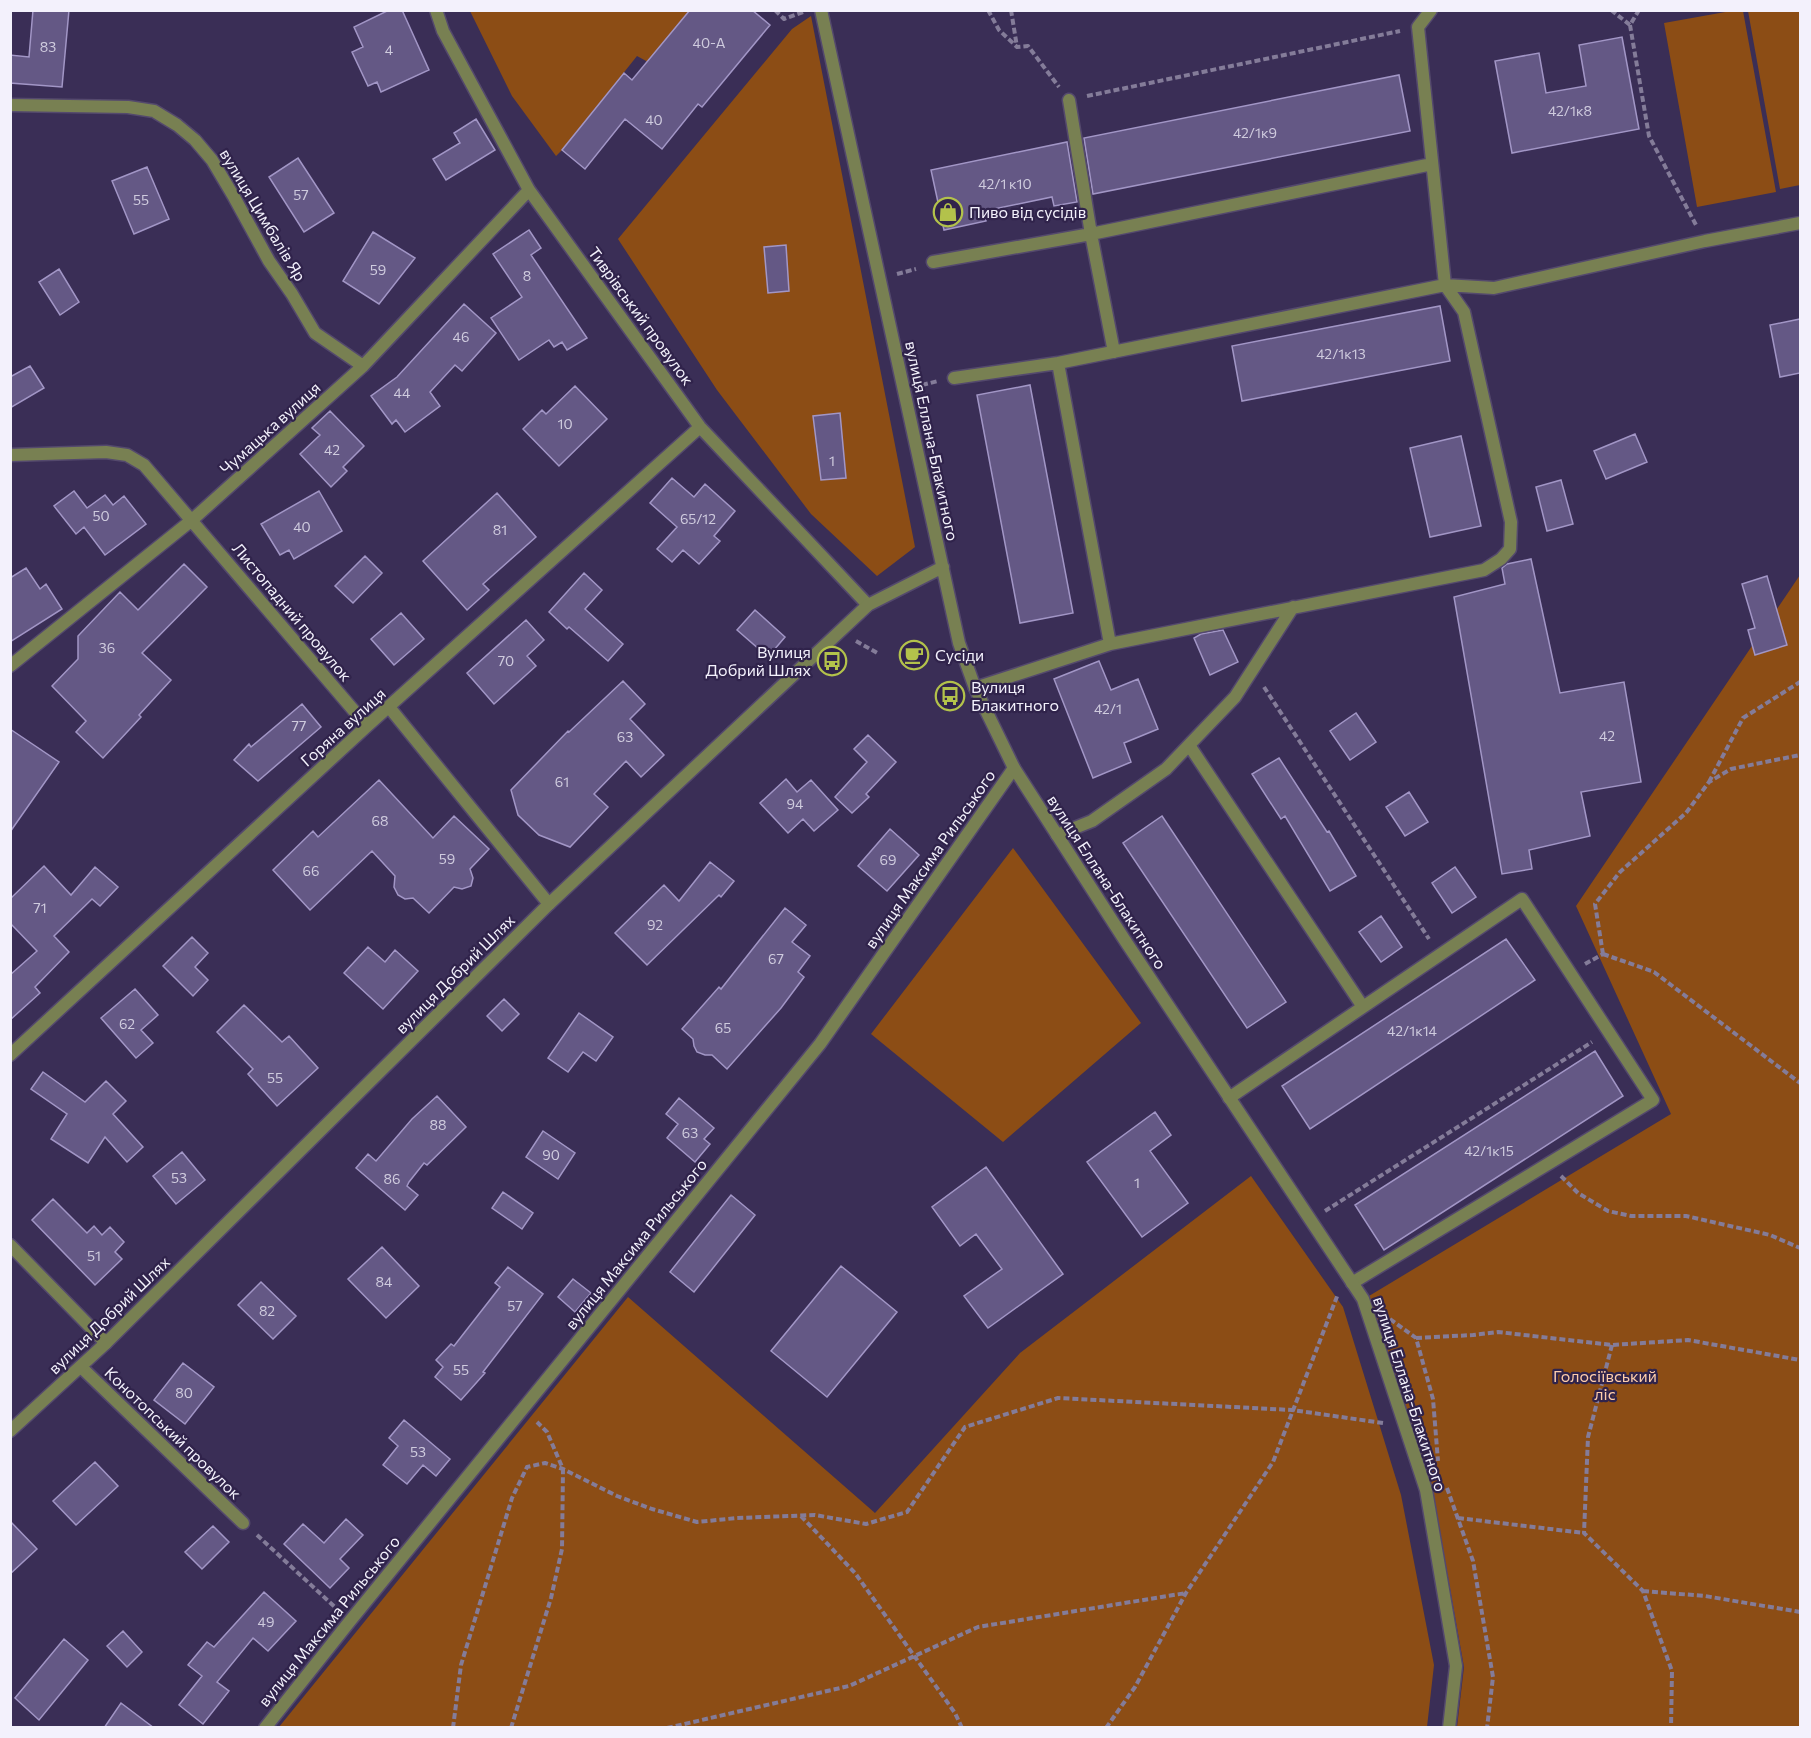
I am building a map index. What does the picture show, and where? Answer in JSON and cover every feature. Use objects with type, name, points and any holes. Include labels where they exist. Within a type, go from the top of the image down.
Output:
[{"type":"street","name":"Тиврівський провулок","points":[[436,10],[443,31],[529,190],[700,427],[868,605]]},
{"type":"street","name":"вулиця Еллана-Блакитного","points":[[821,10],[959,643],[975,688],[1014,768],[1124,939],[1363,1299],[1426,1490],[1456,1666],[1449,1728]]},
{"type":"street","points":[[975,688],[1110,644],[1484,570],[1501,559],[1510,549],[1511,522],[1464,312],[1445,285],[1418,27],[1431,10]]},
{"type":"street","points":[[1069,100],[1091,234],[1114,352]]},
{"type":"street","name":"вулиця Цимбалів Яр","points":[[10,105],[128,107],[154,111],[177,125],[195,140],[212,160],[269,261],[315,333],[363,366]]},
{"type":"street","points":[[933,262],[1091,234],[1432,164]]},
{"type":"street","name":"Чумацька вулиця","points":[[10,666],[192,520],[363,366],[529,190]]},
{"type":"street","points":[[954,378],[1058,363],[1445,285],[1494,288],[1800,222]]},
{"type":"street","points":[[1058,363],[1110,644]]},
{"type":"street","name":"Горяна вулиця","points":[[10,1055],[367,726],[700,427]]},
{"type":"street","name":"Листопадний провулок","points":[[10,455],[106,452],[127,455],[144,465],[367,726]]},
{"type":"street","name":"вулиця Добрий Шлях","points":[[10,1431],[106,1343],[549,904],[868,605],[943,567]]},
{"type":"street","points":[[1057,835],[1092,821],[1166,769],[1235,697],[1293,607]]},
{"type":"street","points":[[389,707],[549,904]]},
{"type":"street","points":[[1189,746],[1363,1007]]},
{"type":"street","name":"вулиця Максима Рильського","points":[[265,1728],[820,1044],[1014,768]]},
{"type":"street","points":[[1229,1098],[1522,899],[1653,1100],[1352,1283]]},
{"type":"street","name":"Конотопський провулок","points":[[10,1245],[106,1343]]},
{"type":"street","name":"Конотопський провулок","points":[[81,1367],[243,1523]]},
{"type":"path","points":[[775,10],[784,19],[808,10]]},
{"type":"path","points":[[988,10],[999,30],[1017,47],[1028,46],[1069,100],[1418,27]]},
{"type":"path","points":[[1011,10],[1017,47]]},
{"type":"path","points":[[1611,10],[1630,25]]},
{"type":"path","points":[[1639,10],[1630,25],[1649,136],[1705,241]]},
{"type":"path","points":[[904,389],[954,378]]},
{"type":"path","points":[[841,632],[879,654]]},
{"type":"path","points":[[1252,670],[1440,955]]},
{"type":"path","points":[[1800,682],[1743,718],[1709,782],[1686,813],[1620,872],[1595,904],[1603,954],[1654,972],[1800,1083]]},
{"type":"path","points":[[1709,782],[1731,769],[1800,755]]},
{"type":"path","points":[[1310,1220],[1608,1032]]},
{"type":"path","points":[[1549,1164],[1578,1193],[1608,1211],[1631,1216],[1686,1216],[1770,1234],[1800,1248]]},
{"type":"path","points":[[1106,1728],[1135,1687],[1186,1593],[1273,1462],[1340,1291]]},
{"type":"path","points":[[1389,1318],[1416,1338],[1433,1399],[1438,1463]]},
{"type":"path","points":[[1416,1338],[1498,1332],[1612,1345],[1688,1340],[1800,1360]]},
{"type":"path","points":[[1584,1533],[1588,1437],[1612,1345]]},
{"type":"path","points":[[453,1728],[461,1665],[512,1498],[527,1467],[545,1463],[617,1496],[697,1522],[815,1515],[866,1524],[907,1512],[965,1427],[1058,1398],[1292,1410],[1387,1424]]},
{"type":"path","points":[[511,1728],[551,1598],[562,1549],[562,1469],[547,1432],[522,1409]]},
{"type":"path","points":[[1446,1485],[1473,1560],[1493,1677],[1487,1728]]},
{"type":"path","points":[[800,1515],[855,1573],[956,1713],[962,1728]]},
{"type":"path","points":[[1458,1518],[1584,1533],[1643,1591],[1672,1671],[1671,1728]]},
{"type":"path","points":[[243,1523],[350,1621]]},
{"type":"path","points":[[1643,1591],[1705,1596],[1800,1612]]},
{"type":"path","points":[[667,1728],[849,1686],[978,1626],[1186,1593]]},
{"type":"green space","points":[[470,11],[690,11],[648,62],[637,56],[556,156],[512,96]]},
{"type":"green space","points":[[1731,11],[1743,11],[1776,192],[1697,207],[1664,23]]},
{"type":"green space","points":[[1748,11],[1800,11],[1800,185],[1780,189]]},
{"type":"green space","points":[[811,16],[915,547],[877,576],[811,514],[717,390],[618,239],[792,29]]},
{"type":"green space","name":"Голосіївський ліс","points":[[1800,575],[1800,1727],[1457,1727],[1464,1667],[1432,1488],[1369,1296],[1671,1114],[1576,906]]},
{"type":"green space","points":[[1013,848],[1141,1023],[1003,1142],[871,1034]]},
{"type":"green space","points":[[1251,1176],[1343,1307],[1401,1495],[1434,1665],[1427,1727],[279,1727],[628,1297],[875,1513],[1020,1353]]},
{"type":"building","points":[[33,10],[69,10],[62,87],[10,83],[10,55],[29,57]]},
{"type":"building","points":[[389,10],[402,10],[429,70],[381,92],[377,82],[368,86],[352,52],[363,47],[354,27]]},
{"type":"building","points":[[690,10],[752,10],[770,25],[702,107],[698,104],[662,149],[625,119],[585,169],[562,150],[624,73],[632,80]]},
{"type":"building","points":[[1622,37],[1639,129],[1512,153],[1495,61],[1539,53],[1546,93],[1586,86],[1579,45]]},
{"type":"building","points":[[1399,75],[1410,131],[1093,194],[1084,138]]},
{"type":"building","points":[[476,119],[495,150],[446,180],[433,159],[460,143],[454,133]]},
{"type":"building","points":[[1067,142],[1077,202],[1054,206],[1052,197],[984,211],[986,221],[944,230],[931,170]]},
{"type":"building","points":[[298,158],[334,213],[304,232],[269,177]]},
{"type":"building","points":[[147,167],[169,219],[134,234],[112,181]]},
{"type":"building","points":[[529,230],[541,248],[531,255],[587,338],[567,350],[562,342],[554,347],[549,340],[519,360],[491,318],[522,297],[493,254]]},
{"type":"building","points":[[373,232],[415,258],[379,304],[343,281]]},
{"type":"building","points":[[786,245],[789,291],[768,293],[764,247]]},
{"type":"building","points":[[59,269],[79,302],[60,315],[39,282]]},
{"type":"building","points":[[464,304],[496,333],[462,371],[455,365],[430,392],[440,406],[405,432],[396,420],[392,424],[371,396],[397,377]]},
{"type":"building","points":[[1440,306],[1450,361],[1242,401],[1232,346]]},
{"type":"building","points":[[1800,319],[1800,373],[1780,377],[1770,325]]},
{"type":"building","points":[[30,366],[44,388],[10,408],[10,377]]},
{"type":"building","points":[[1030,385],[1073,613],[1020,623],[977,395]]},
{"type":"building","points":[[575,386],[607,419],[559,466],[523,429],[542,410],[546,414]]},
{"type":"building","points":[[330,411],[364,446],[343,467],[347,471],[331,487],[300,454],[320,435],[312,428]]},
{"type":"building","points":[[840,413],[846,478],[821,480],[813,416]]},
{"type":"building","points":[[1635,434],[1647,462],[1606,479],[1594,451]]},
{"type":"building","points":[[1461,436],[1481,526],[1430,537],[1410,448]]},
{"type":"building","points":[[672,478],[694,497],[705,484],[735,511],[714,536],[720,541],[699,564],[683,550],[672,562],[657,549],[677,527],[650,503]]},
{"type":"building","points":[[1561,480],[1573,524],[1547,531],[1536,487]]},
{"type":"building","points":[[74,491],[87,508],[105,495],[113,505],[124,496],[146,524],[105,555],[84,527],[76,534],[54,506]]},
{"type":"building","points":[[319,491],[342,531],[294,559],[289,550],[280,555],[261,524]]},
{"type":"building","points":[[497,493],[536,537],[483,584],[489,590],[467,610],[423,561]]},
{"type":"building","points":[[365,556],[382,573],[353,603],[335,586]]},
{"type":"building","points":[[1531,559],[1560,693],[1624,682],[1641,782],[1581,792],[1590,836],[1529,850],[1532,869],[1502,874],[1454,597],[1505,584],[1502,568],[1507,564]]},
{"type":"building","points":[[184,564],[207,587],[142,653],[171,680],[103,758],[76,732],[86,721],[52,686],[78,659],[78,636],[120,592],[138,610]]},
{"type":"building","points":[[26,568],[40,589],[46,584],[62,609],[10,642],[10,578]]},
{"type":"building","points":[[584,573],[602,590],[585,609],[623,644],[608,661],[549,612]]},
{"type":"building","points":[[1767,576],[1787,645],[1755,655],[1748,630],[1755,628],[1742,584]]},
{"type":"building","points":[[755,610],[785,637],[768,657],[737,630]]},
{"type":"building","points":[[401,613],[424,639],[394,665],[371,639]]},
{"type":"building","points":[[526,620],[544,640],[527,656],[536,666],[494,704],[467,673]]},
{"type":"building","points":[[1223,630],[1238,662],[1210,675],[1194,638],[1201,634]]},
{"type":"building","points":[[1099,661],[1111,690],[1138,679],[1158,729],[1124,743],[1131,762],[1093,778],[1054,679]]},
{"type":"building","points":[[623,681],[645,704],[630,719],[664,755],[641,777],[626,761],[594,794],[608,807],[570,847],[539,835],[518,815],[511,790],[568,731]]},
{"type":"building","points":[[302,704],[321,727],[258,781],[234,760],[249,744],[251,747]]},
{"type":"building","points":[[1356,713],[1376,742],[1350,760],[1330,731]]},
{"type":"building","points":[[10,729],[59,762],[10,832]]},
{"type":"building","points":[[868,735],[896,762],[866,794],[869,797],[852,813],[835,797],[867,762],[854,749]]},
{"type":"building","points":[[1279,758],[1327,832],[1329,831],[1356,876],[1330,891],[1285,816],[1281,819],[1252,774]]},
{"type":"building","points":[[786,779],[797,792],[811,780],[838,810],[814,831],[803,819],[788,833],[760,803]]},
{"type":"building","points":[[379,780],[433,838],[454,816],[489,849],[470,869],[473,878],[471,886],[462,889],[454,887],[429,913],[413,898],[405,899],[398,895],[394,887],[395,876],[372,851],[310,910],[273,870],[313,831],[318,837]]},
{"type":"building","points":[[1409,792],[1428,822],[1405,836],[1386,807]]},
{"type":"building","points":[[1162,816],[1286,1002],[1247,1028],[1123,843]]},
{"type":"building","points":[[890,829],[919,855],[887,891],[858,866]]},
{"type":"building","points":[[710,862],[734,881],[721,897],[719,895],[647,965],[615,933],[664,885],[679,901]]},
{"type":"building","points":[[44,866],[71,895],[95,867],[118,887],[100,906],[92,899],[54,936],[69,952],[35,987],[40,993],[10,1020],[10,975],[37,951],[10,923],[10,899]]},
{"type":"building","points":[[1455,867],[1476,897],[1452,913],[1432,883]]},
{"type":"building","points":[[785,908],[806,925],[792,942],[810,956],[798,972],[804,977],[781,1008],[727,1069],[712,1055],[697,1052],[693,1039],[682,1029],[719,987],[721,989]]},
{"type":"building","points":[[1381,916],[1402,947],[1381,962],[1359,932]]},
{"type":"building","points":[[192,937],[208,953],[195,967],[208,980],[193,996],[163,966]]},
{"type":"building","points":[[1506,939],[1535,980],[1310,1129],[1282,1086]]},
{"type":"building","points":[[368,947],[385,962],[395,950],[418,971],[383,1009],[344,973]]},
{"type":"building","points":[[135,989],[158,1015],[141,1030],[153,1043],[136,1058],[101,1018]]},
{"type":"building","points":[[504,999],[519,1014],[502,1031],[487,1016]]},
{"type":"building","points":[[244,1005],[282,1042],[289,1036],[318,1068],[277,1106],[248,1074],[253,1069],[217,1032]]},
{"type":"building","points":[[579,1013],[613,1037],[596,1061],[583,1052],[568,1072],[548,1058]]},
{"type":"building","points":[[1595,1051],[1623,1096],[1384,1250],[1355,1205]]},
{"type":"building","points":[[43,1072],[85,1102],[106,1081],[126,1101],[113,1114],[143,1147],[127,1162],[105,1137],[88,1163],[51,1139],[67,1114],[31,1089]]},
{"type":"building","points":[[437,1096],[466,1127],[427,1165],[424,1163],[409,1182],[407,1186],[418,1195],[405,1210],[356,1168],[368,1154],[376,1161],[412,1119]]},
{"type":"building","points":[[679,1098],[714,1128],[704,1139],[710,1144],[695,1162],[667,1138],[678,1124],[666,1114]]},
{"type":"building","points":[[1155,1112],[1171,1135],[1150,1151],[1188,1203],[1142,1237],[1087,1162]]},
{"type":"building","points":[[543,1131],[575,1153],[558,1179],[526,1157]]},
{"type":"building","points":[[182,1152],[205,1180],[176,1204],[153,1176]]},
{"type":"building","points":[[986,1167],[1063,1274],[988,1328],[964,1296],[1002,1269],[976,1234],[960,1246],[932,1207]]},
{"type":"building","points":[[503,1192],[533,1213],[522,1229],[492,1208]]},
{"type":"building","points":[[731,1195],[755,1215],[694,1292],[670,1272]]},
{"type":"building","points":[[53,1199],[87,1233],[94,1226],[102,1235],[110,1227],[124,1242],[115,1252],[122,1259],[95,1285],[32,1220]]},
{"type":"building","points":[[382,1247],[419,1286],[386,1318],[348,1279]]},
{"type":"building","points":[[841,1266],[897,1312],[827,1397],[771,1351]]},
{"type":"building","points":[[508,1267],[543,1294],[483,1372],[485,1373],[461,1400],[435,1377],[443,1367],[436,1360],[451,1344],[454,1346],[500,1287],[495,1283]]},
{"type":"building","points":[[573,1279],[591,1293],[575,1312],[558,1297]]},
{"type":"building","points":[[261,1282],[296,1316],[273,1339],[238,1305]]},
{"type":"building","points":[[183,1363],[214,1387],[185,1424],[154,1400]]},
{"type":"building","points":[[404,1420],[450,1459],[436,1476],[423,1465],[407,1484],[383,1465],[398,1446],[389,1438]]},
{"type":"building","points":[[95,1462],[118,1486],[76,1525],[53,1501]]},
{"type":"building","points":[[346,1519],[363,1535],[340,1559],[349,1568],[330,1588],[284,1544],[303,1524],[324,1543]]},
{"type":"building","points":[[10,1521],[37,1549],[10,1574]]},
{"type":"building","points":[[213,1526],[229,1542],[202,1569],[185,1552]]},
{"type":"building","points":[[264,1592],[296,1621],[268,1651],[253,1638],[217,1682],[229,1691],[203,1724],[179,1705],[202,1676],[188,1665],[207,1642],[214,1647]]},
{"type":"building","points":[[123,1631],[142,1652],[127,1667],[107,1646]]},
{"type":"building","points":[[64,1639],[88,1660],[39,1720],[15,1698]]},
{"type":"building","points":[[121,1703],[154,1728],[104,1728]]},
{"type":"place","name":"Пиво від сусідів","points":[[948,212]]},
{"type":"place","name":"Сусіди","points":[[914,655]]},
{"type":"place","name":"Вулиця Добрий Шлях","points":[[832,661]]},
{"type":"place","name":"Вулиця Блакитного","points":[[950,696]]}]
